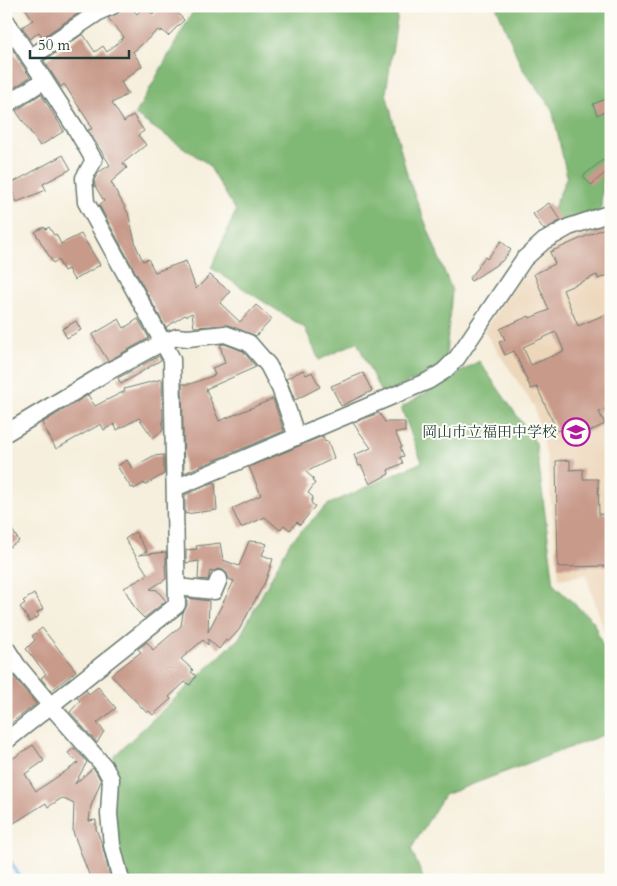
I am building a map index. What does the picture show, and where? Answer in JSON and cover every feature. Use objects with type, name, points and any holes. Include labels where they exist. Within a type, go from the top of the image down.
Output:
[{"type":"street","points":[[30,58],[100,11],[112,6]]},
{"type":"street","points":[[6,22],[94,160],[84,178],[86,202],[172,359],[178,605],[6,741]]},
{"type":"street","points":[[6,105],[43,81]]},
{"type":"street","points":[[175,488],[428,381],[444,371],[457,358],[524,259],[544,241],[569,227],[611,213]]},
{"type":"street","points":[[6,433],[104,374],[162,342],[177,337],[188,338],[225,334],[249,343],[268,365],[280,388],[297,437]]},
{"type":"street","points":[[177,587],[214,591],[219,579]]},
{"type":"street","points":[[6,648],[51,706],[104,766],[111,779],[109,814],[112,845],[121,880]]},
{"type":"shaded area","name":"岡山市立福田中学校","points":[[611,223],[611,653],[586,575],[559,579],[547,458],[534,406],[484,331],[520,275],[550,246],[570,234]]},
{"type":"green space","points":[[196,6],[399,6],[386,93],[408,178],[452,291],[445,365],[382,395],[357,342],[319,360],[305,328],[211,268],[236,211],[208,164],[135,115]]},
{"type":"green space","points":[[496,6],[611,6],[611,37],[601,211],[545,230],[567,176],[552,109],[522,68]]},
{"type":"green space","points":[[479,361],[536,443],[554,585],[593,621],[611,667],[611,732],[444,795],[411,849],[424,880],[128,880],[114,829],[114,756],[239,638],[290,542],[327,505],[422,462],[401,408]]},
{"type":"building","points":[[24,6],[89,6],[43,37],[39,32],[30,39],[22,27],[33,20]]},
{"type":"building","points":[[130,6],[137,14],[145,6],[153,15],[161,6],[171,6],[184,20],[168,36],[162,30],[160,32],[158,30],[133,52],[142,66],[121,82],[128,94],[112,103],[124,122],[133,115],[144,131],[138,135],[146,145],[123,163],[127,168],[111,182],[128,213],[136,246],[143,261],[148,259],[155,272],[186,261],[196,289],[210,275],[230,292],[220,303],[240,322],[256,305],[272,319],[256,336],[228,325],[194,327],[192,313],[185,315],[166,327],[167,330],[99,205],[104,201],[95,186],[94,180],[99,172],[110,165],[88,130],[92,129],[90,124],[64,84],[61,87],[44,61],[83,34],[95,52],[103,46],[107,52],[124,37],[108,18],[120,12],[122,7]]},
{"type":"building","points":[[6,40],[30,77],[6,93]]},
{"type":"building","points":[[41,94],[64,131],[40,146],[16,111]]},
{"type":"building","points":[[606,99],[610,109],[597,115],[593,104]]},
{"type":"building","points":[[63,155],[71,169],[43,184],[46,190],[17,202],[10,184]]},
{"type":"building","points":[[603,160],[610,169],[591,185],[583,176]]},
{"type":"building","points":[[549,203],[561,220],[544,230],[533,214]]},
{"type":"building","points":[[44,227],[46,229],[49,227],[54,235],[56,234],[61,244],[81,234],[100,265],[74,280],[68,269],[64,271],[58,260],[53,263],[35,232]]},
{"type":"building","points":[[605,228],[611,241],[611,274],[598,279],[597,275],[563,290],[578,326],[611,312],[611,407],[599,412],[605,424],[569,441],[564,429],[557,431],[537,387],[531,389],[514,351],[505,355],[499,342],[505,340],[500,329],[529,316],[530,318],[549,310],[534,274],[555,264],[550,252]],"holes":[[[556,332],[564,351],[531,365],[523,347]]]},
{"type":"building","points":[[501,241],[511,250],[502,261],[471,281],[469,279],[478,266],[485,257],[487,259]]},
{"type":"building","points":[[119,319],[124,328],[138,319],[149,338],[108,361],[92,335]]},
{"type":"building","points":[[76,321],[81,330],[67,338],[62,329]]},
{"type":"building","points":[[224,344],[243,351],[256,367],[206,389],[219,421],[273,399],[284,431],[184,473],[182,384],[190,384],[215,375],[212,368],[225,363],[220,345]]},
{"type":"building","points":[[159,356],[161,360],[121,384],[118,378]]},
{"type":"building","points":[[303,370],[306,375],[312,372],[320,387],[295,400],[286,379]]},
{"type":"building","points":[[363,373],[372,391],[341,406],[331,386]]},
{"type":"building","points":[[162,379],[163,430],[153,438],[139,418],[117,430],[114,424],[104,430],[101,424],[56,449],[42,423],[88,395],[95,406],[125,391],[124,389]]},
{"type":"building","points":[[379,413],[385,422],[405,422],[405,432],[395,432],[404,456],[400,457],[403,463],[388,470],[389,474],[370,484],[354,455],[371,448],[353,423]]},
{"type":"building","points":[[323,436],[325,442],[328,441],[334,458],[306,472],[314,479],[312,481],[315,483],[308,493],[313,497],[311,503],[315,506],[300,525],[297,522],[290,530],[284,525],[280,530],[265,517],[241,528],[232,509],[261,495],[249,467]]},
{"type":"building","points":[[164,455],[164,474],[134,489],[133,487],[131,488],[117,466],[127,460],[132,468],[153,456]]},
{"type":"building","points":[[570,460],[570,470],[583,469],[583,479],[598,479],[599,515],[611,511],[611,566],[558,567],[556,461]]},
{"type":"building","points":[[215,482],[217,510],[185,514],[185,495]]},
{"type":"building","points":[[6,520],[19,541],[6,549]]},
{"type":"building","points":[[135,532],[147,551],[139,555],[166,552],[166,579],[150,589],[157,590],[166,601],[144,618],[136,610],[124,588],[148,575],[125,539]]},
{"type":"building","points":[[249,541],[267,544],[262,555],[273,559],[265,582],[239,630],[228,642],[226,640],[219,649],[208,639],[208,645],[203,640],[181,659],[193,670],[191,672],[196,676],[190,685],[185,682],[169,697],[171,699],[153,715],[149,711],[147,713],[111,675],[141,652],[138,649],[147,642],[153,650],[181,626],[187,598],[209,601],[208,632],[234,581],[229,579],[227,573],[223,570],[218,569],[210,571],[208,580],[198,579],[199,561],[186,563],[186,550],[197,549],[196,546],[220,543],[223,560],[239,566]]},
{"type":"building","points":[[34,594],[43,609],[37,613],[39,616],[30,622],[20,607],[25,603],[23,601]]},
{"type":"building","points":[[42,628],[76,671],[51,691],[41,678],[46,674],[26,649],[35,640],[32,636]]},
{"type":"building","points":[[6,667],[36,704],[6,727]]},
{"type":"building","points":[[98,687],[116,708],[97,723],[104,731],[97,743],[70,712],[80,701],[77,697],[86,690],[89,694]]},
{"type":"building","points":[[33,745],[44,761],[25,774],[36,791],[78,763],[68,753],[74,748],[87,762],[75,784],[93,768],[96,772],[101,781],[91,806],[89,821],[96,820],[96,829],[102,844],[111,880],[91,880],[73,832],[74,804],[62,798],[48,807],[46,803],[6,828],[6,813],[12,809],[6,800],[6,763]]},
{"type":"waterway","points":[[6,854],[21,880]]},
{"type":"place","name":"岡山市立福田中学校","points":[[576,432]]}]
